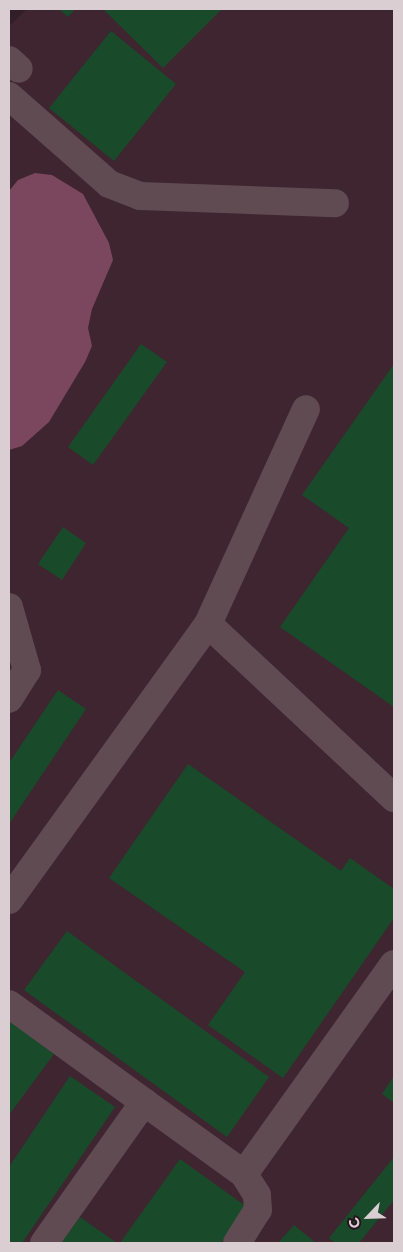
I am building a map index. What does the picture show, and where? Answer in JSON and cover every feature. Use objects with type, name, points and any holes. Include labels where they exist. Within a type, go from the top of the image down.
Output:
[{"type":"lane","points":[[9,96],[109,184],[140,196],[335,203]]},
{"type":"lane","points":[[9,900],[208,624],[306,409]]},
{"type":"lane","points":[[9,607],[27,670],[9,699]]},
{"type":"lane","points":[[208,624],[394,798]]},
{"type":"lane","points":[[244,1174],[394,964]]},
{"type":"lane","points":[[9,1004],[244,1174],[257,1196],[258,1210],[237,1243]]},
{"type":"lane","points":[[44,1243],[144,1102]]},
{"type":"shaded area","points":[[27,9],[394,9],[394,1243],[9,1243],[9,26]]},
{"type":"shaded area","points":[[35,173],[52,175],[83,194],[109,243],[113,260],[92,309],[88,328],[92,346],[85,362],[49,422],[22,446],[9,450],[9,191],[18,180]]},
{"type":"building","points":[[59,9],[75,9],[68,17]]},
{"type":"building","points":[[103,9],[222,9],[163,68]]},
{"type":"building","points":[[111,31],[176,84],[114,161],[49,108]]},
{"type":"building","points":[[141,344],[167,362],[93,465],[68,447]]},
{"type":"building","points":[[394,364],[394,707],[280,627],[349,528],[302,495]]},
{"type":"building","points":[[63,527],[86,543],[62,580],[38,564]]},
{"type":"building","points":[[58,690],[86,709],[9,824],[9,763]]},
{"type":"building","points":[[188,764],[341,871],[350,858],[394,889],[394,918],[283,1078],[208,1025],[245,972],[109,878]]},
{"type":"building","points":[[67,931],[269,1077],[227,1137],[24,990]]},
{"type":"building","points":[[9,1020],[54,1054],[9,1115]]},
{"type":"building","points":[[70,1076],[115,1107],[22,1243],[9,1243],[9,1167]]},
{"type":"building","points":[[394,1076],[394,1103],[382,1094]]},
{"type":"building","points":[[394,1157],[394,1200],[359,1243],[335,1243],[329,1238]]},
{"type":"building","points":[[180,1159],[247,1207],[221,1243],[120,1243]]},
{"type":"building","points":[[80,1217],[117,1243],[61,1243]]},
{"type":"building","points":[[294,1225],[316,1243],[278,1243]]}]
